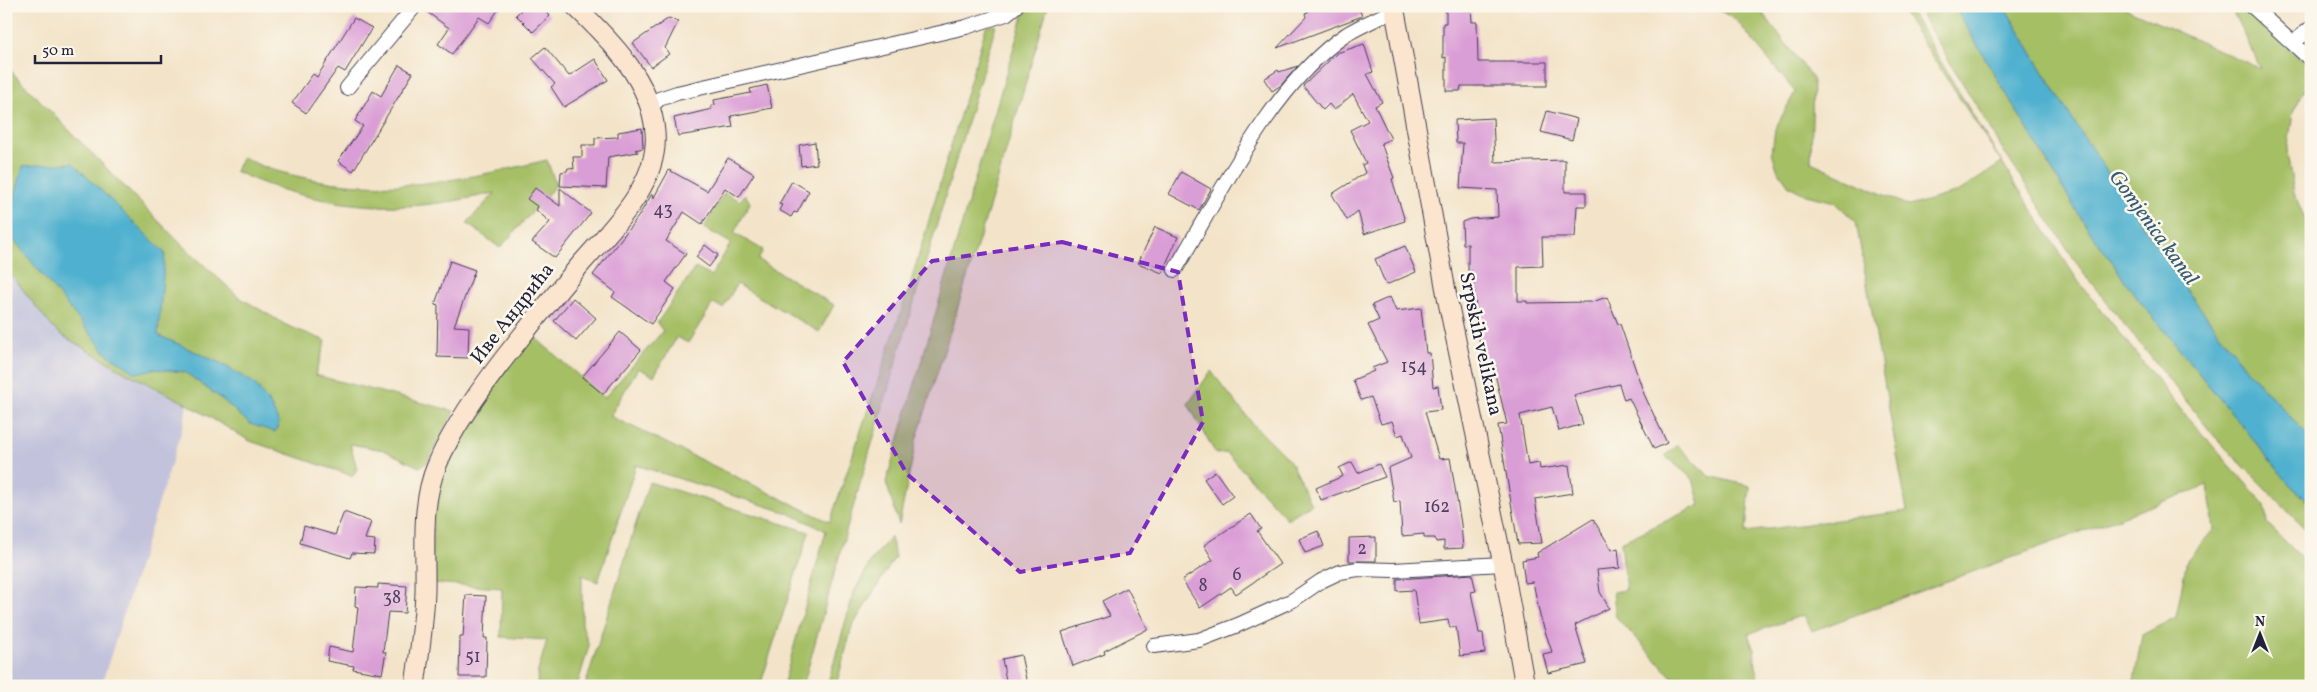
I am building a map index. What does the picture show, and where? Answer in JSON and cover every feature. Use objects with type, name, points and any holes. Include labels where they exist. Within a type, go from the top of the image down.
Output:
[{"type":"street","points":[[347,88],[415,6]]},
{"type":"street","name":"Иве Андрића","points":[[415,686],[422,632],[428,499],[437,465],[464,417],[519,339],[636,195],[651,163],[655,148],[656,134],[651,107],[639,83],[622,56],[575,6]]},
{"type":"street","points":[[651,107],[659,99],[677,93],[966,27],[1006,14],[1016,6]]},
{"type":"street","points":[[2252,6],[2311,60]]},
{"type":"street","name":"Srpskih velikana","points":[[1176,270],[1255,136],[1300,75],[1346,35],[1394,8],[1448,302],[1503,564],[1525,686]]},
{"type":"street","points":[[2293,43],[2311,28]]},
{"type":"street","points":[[1154,646],[1199,640],[1238,625],[1293,600],[1340,572],[1503,564]]},
{"type":"highlighted area","points":[[1062,242],[1178,272],[1203,422],[1130,553],[1020,572],[907,474],[843,362],[932,261]]},
{"type":"shaded area","points":[[6,268],[53,328],[127,373],[187,404],[184,423],[101,686],[6,686]]},
{"type":"green space","points":[[1026,6],[1048,6],[997,182],[916,441],[899,524],[886,482]]},
{"type":"green space","points":[[1712,6],[1750,6],[1762,12],[1813,79],[1811,162],[1909,206],[1958,192],[2002,163],[2078,281],[2182,411],[2265,505],[2267,523],[2311,567],[2311,686],[2133,686],[2142,635],[2176,617],[2187,560],[2214,529],[2208,485],[1812,631],[1804,615],[1748,634],[1754,650],[1758,682],[1751,686],[1728,686],[1716,674],[1672,677],[1616,617],[1613,592],[1626,590],[1621,542],[1700,505],[1693,479],[1665,456],[1677,445],[1709,476],[1750,486],[1746,532],[1907,511],[1856,222],[1835,202],[1806,195],[1789,186],[1777,169],[1772,152],[1775,129],[1795,92],[1736,20]]},
{"type":"green space","points":[[1899,6],[1907,6],[2002,163]]},
{"type":"green space","points":[[1916,6],[1954,6],[2079,215],[2135,295],[2291,486],[2311,504],[2311,535],[2215,437],[2084,274],[2008,158]]},
{"type":"green space","points":[[2004,6],[2120,6],[2261,69],[2230,6],[2241,6],[2311,68],[2311,87],[2303,92],[2293,113],[2287,153],[2294,193],[2311,233],[2311,439],[2248,371],[2180,281],[2072,119]]},
{"type":"green space","points":[[996,25],[847,528],[803,686],[783,686],[826,531],[788,513],[636,465],[598,582],[582,575],[582,624],[589,646],[577,686],[537,686],[538,671],[547,640],[501,637],[502,588],[431,583],[434,488],[451,448],[530,333],[604,398],[663,331],[657,323],[695,268],[711,276],[731,243],[704,228],[724,193],[740,201],[745,194],[750,203],[734,233],[763,250],[758,260],[834,305],[819,332],[737,284],[723,308],[713,303],[688,343],[677,337],[654,376],[638,368],[610,416],[830,522],[909,288],[986,27]]},
{"type":"green space","points":[[6,66],[183,246],[239,297],[286,325],[326,341],[315,375],[454,411],[427,463],[419,467],[384,450],[350,444],[357,469],[353,476],[250,441],[65,337],[53,328],[6,268]],"holes":[[[158,335],[220,363],[254,383],[271,406],[279,423],[276,431],[250,424],[223,400],[185,372],[154,369],[106,353],[96,340]]]},
{"type":"green space","points":[[243,157],[264,167],[293,175],[333,183],[364,185],[425,183],[455,179],[547,160],[556,185],[500,248],[467,223],[495,193],[447,202],[407,206],[382,206],[331,201],[281,189],[235,171]]},
{"type":"green space","points":[[1211,371],[1252,423],[1290,461],[1311,504],[1287,519],[1227,453],[1216,454],[1188,404]]},
{"type":"green space","points":[[649,482],[809,532],[760,686],[585,686]]},
{"type":"green space","points":[[891,537],[895,557],[852,627],[836,686],[827,686],[854,592],[872,559]]},
{"type":"water","points":[[1954,6],[2004,6],[2072,119],[2180,281],[2248,371],[2311,439],[2311,504],[2291,486],[2135,295],[2079,215]]},
{"type":"water","points":[[73,163],[165,253],[158,335],[220,363],[254,383],[271,406],[279,423],[275,432],[250,424],[223,400],[185,372],[154,369],[136,373],[106,353],[9,234],[13,203],[23,166]]},
{"type":"building","points":[[424,6],[501,6],[489,23],[479,17],[452,54],[438,44],[449,28],[423,9]]},
{"type":"building","points":[[525,6],[541,6],[550,16],[533,32],[516,15]]},
{"type":"building","points":[[1306,6],[1358,6],[1362,16],[1277,48],[1306,17],[1305,13],[1308,12]]},
{"type":"building","points":[[1446,6],[1471,6],[1472,22],[1477,22],[1478,62],[1547,62],[1547,86],[1461,86],[1460,91],[1446,91],[1446,57],[1443,58],[1443,23],[1446,23]]},
{"type":"building","points":[[354,18],[372,28],[345,72],[338,68],[306,113],[292,103],[313,74],[317,77]]},
{"type":"building","points":[[669,18],[678,22],[665,48],[669,54],[651,67],[633,43]]},
{"type":"building","points":[[1364,44],[1373,72],[1367,74],[1382,102],[1375,106],[1391,139],[1381,143],[1394,178],[1392,179],[1405,221],[1364,234],[1358,211],[1347,220],[1332,194],[1365,173],[1362,165],[1366,163],[1350,130],[1368,121],[1353,94],[1334,110],[1329,104],[1323,110],[1303,86],[1337,53]]},
{"type":"building","points":[[545,47],[569,76],[595,59],[608,80],[564,107],[551,87],[555,84],[532,58]]},
{"type":"building","points":[[399,65],[413,73],[353,171],[338,161],[363,126],[355,121],[373,91],[381,96]]},
{"type":"building","points":[[1298,66],[1280,86],[1272,91],[1264,79],[1278,70],[1279,72]]},
{"type":"building","points":[[767,85],[772,108],[731,116],[733,127],[678,136],[674,118],[712,109],[711,106],[715,105],[714,100],[751,93],[750,89]]},
{"type":"building","points":[[1547,111],[1577,119],[1572,140],[1541,132]]},
{"type":"building","points":[[1493,118],[1495,162],[1565,160],[1565,192],[1586,192],[1586,206],[1577,206],[1575,237],[1542,237],[1543,266],[1518,267],[1518,301],[1527,301],[1527,303],[1592,302],[1607,297],[1618,324],[1620,324],[1644,394],[1667,443],[1654,449],[1629,398],[1624,400],[1619,384],[1574,395],[1583,424],[1559,431],[1552,407],[1520,415],[1528,465],[1539,463],[1540,469],[1569,465],[1573,493],[1535,499],[1542,543],[1518,544],[1498,425],[1507,424],[1495,374],[1483,376],[1472,271],[1468,271],[1468,244],[1463,244],[1462,222],[1470,219],[1498,217],[1497,190],[1460,188],[1463,143],[1456,143],[1455,120]]},
{"type":"building","points":[[642,128],[643,148],[635,150],[638,152],[608,157],[606,188],[560,186],[561,172],[567,171],[568,168],[574,169],[573,157],[582,157],[582,145],[595,145],[595,138],[618,137],[618,132]]},
{"type":"building","points":[[815,142],[817,164],[801,166],[799,145]]},
{"type":"building","points":[[728,158],[754,174],[739,197],[725,188],[702,224],[684,212],[666,241],[686,254],[666,282],[675,289],[651,324],[612,297],[615,292],[593,275],[638,217],[652,194],[653,199],[669,170],[707,191]]},
{"type":"building","points":[[1181,172],[1211,189],[1199,210],[1169,194]]},
{"type":"building","points":[[792,181],[809,191],[797,213],[794,212],[791,217],[779,210],[782,205],[779,204]]},
{"type":"building","points":[[535,188],[560,206],[560,188],[591,213],[555,258],[532,242],[550,222],[536,210],[538,207],[527,199]]},
{"type":"building","points":[[1155,227],[1178,237],[1162,273],[1138,263]]},
{"type":"building","points":[[705,245],[718,255],[709,267],[696,257]]},
{"type":"building","points":[[1405,246],[1416,272],[1386,285],[1375,259]]},
{"type":"building","points":[[450,261],[475,270],[454,326],[469,327],[468,358],[437,357],[438,305],[435,304]]},
{"type":"building","points":[[1390,297],[1396,311],[1421,308],[1426,353],[1430,353],[1433,387],[1438,386],[1441,410],[1425,412],[1439,459],[1450,458],[1463,548],[1444,549],[1444,541],[1436,542],[1435,538],[1424,538],[1424,534],[1402,536],[1400,501],[1394,502],[1388,468],[1411,458],[1403,434],[1397,436],[1392,421],[1381,424],[1371,397],[1361,400],[1353,380],[1374,371],[1372,368],[1387,362],[1368,325],[1379,320],[1372,305]]},
{"type":"building","points":[[573,298],[596,318],[576,341],[554,321]]},
{"type":"building","points":[[620,332],[641,350],[603,394],[582,377]]},
{"type":"building","points":[[1352,462],[1358,473],[1379,464],[1385,477],[1321,500],[1316,488],[1343,476],[1339,468]]},
{"type":"building","points":[[1215,471],[1233,496],[1222,504],[1204,479]]},
{"type":"building","points":[[344,512],[371,522],[365,539],[375,540],[374,554],[352,553],[350,558],[300,543],[304,526],[335,535]]},
{"type":"building","points":[[1251,514],[1261,529],[1257,531],[1280,564],[1236,594],[1231,587],[1200,608],[1182,580],[1213,560],[1204,545]]},
{"type":"building","points":[[1593,519],[1612,550],[1618,548],[1620,568],[1597,570],[1600,592],[1609,608],[1575,625],[1587,664],[1548,673],[1543,654],[1552,652],[1540,616],[1533,582],[1525,583],[1522,560],[1538,557],[1537,553]]},
{"type":"building","points":[[1318,531],[1324,546],[1305,553],[1299,539]]},
{"type":"building","points":[[1376,537],[1376,561],[1349,561],[1349,538]]},
{"type":"building","points":[[1472,574],[1476,591],[1471,592],[1479,633],[1483,633],[1485,653],[1460,656],[1456,627],[1450,628],[1448,620],[1419,624],[1414,590],[1397,591],[1397,579]]},
{"type":"building","points":[[378,584],[407,586],[405,613],[388,612],[383,652],[386,652],[382,674],[353,669],[354,666],[327,661],[329,647],[353,652],[358,607],[355,606],[356,587],[378,588]]},
{"type":"building","points":[[1127,588],[1148,629],[1104,651],[1105,654],[1073,666],[1062,632],[1110,616],[1102,601]]},
{"type":"building","points":[[466,595],[486,596],[484,638],[487,638],[486,677],[459,677],[460,637],[463,637]]},
{"type":"building","points":[[1021,655],[1027,684],[1007,686],[1002,659]]},
{"type":"water label","name":"Gomjenica kanal","points":[[2153,228]]}]
